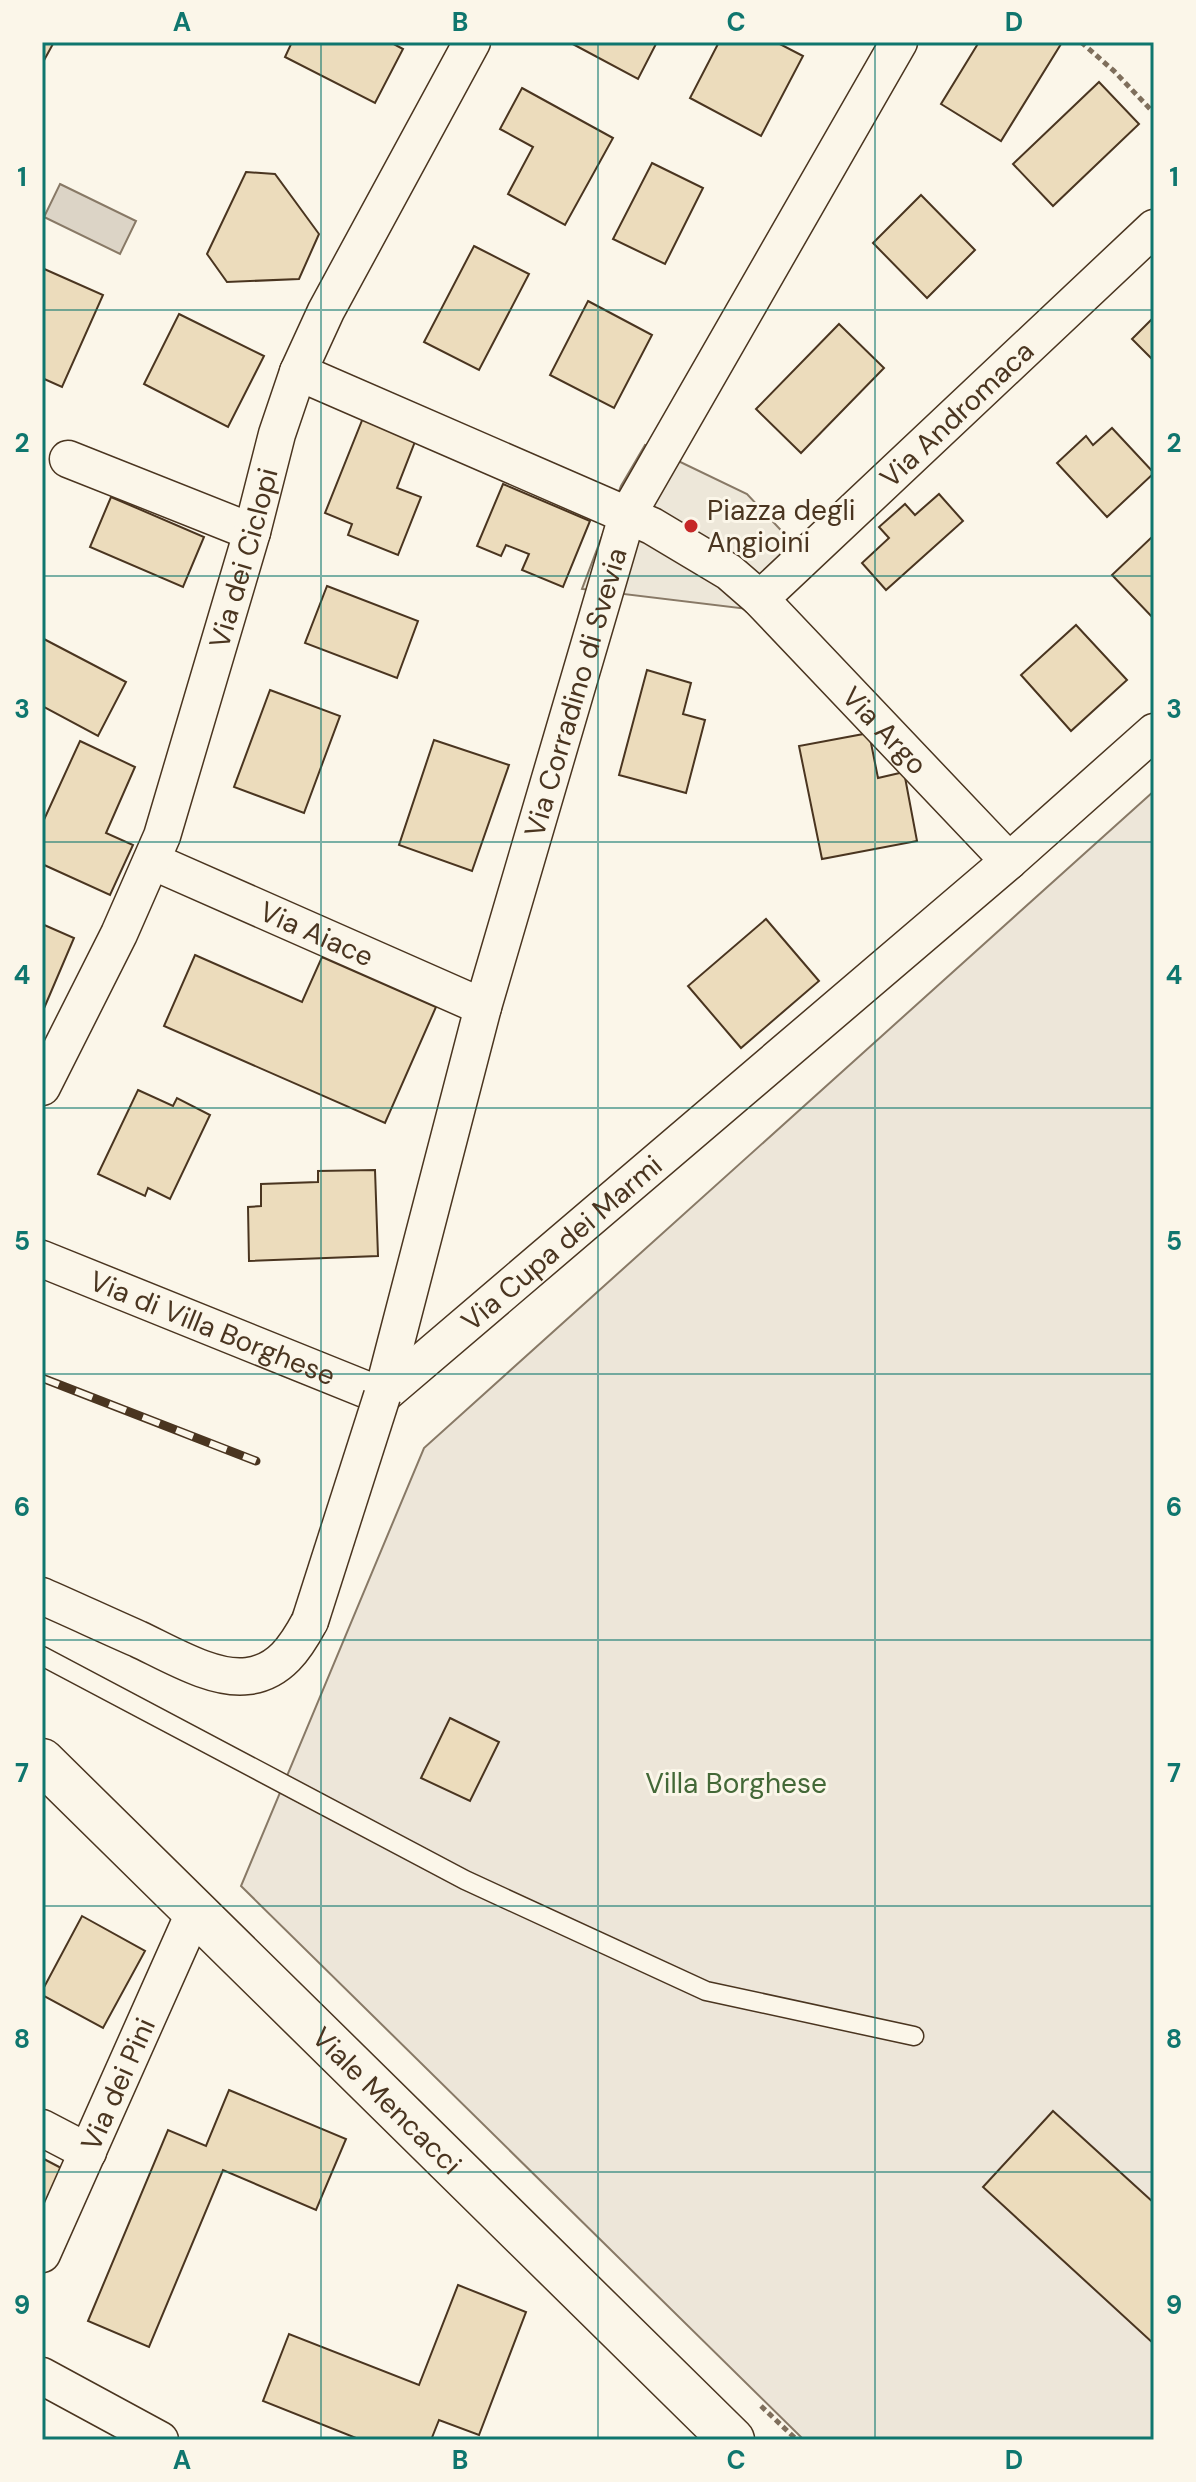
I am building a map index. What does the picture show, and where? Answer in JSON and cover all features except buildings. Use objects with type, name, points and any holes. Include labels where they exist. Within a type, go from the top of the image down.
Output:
[{"type":"main road","name":"Viale Mencacci","points":[[42,1761],[732,2440]]},
{"type":"street","name":"Via dei Ciclopi","points":[[42,1087],[152,861],[176,793],[252,532],[277,434],[298,372],[326,311],[472,42]]},
{"type":"street","name":"Via Corradino di Svevia","points":[[382,1396],[483,1007],[627,516],[899,42]]},
{"type":"street","name":"Via Andromaca","points":[[760,599],[1154,228]]},
{"type":"street","points":[[298,372],[627,516],[700,553],[729,572],[760,599]]},
{"type":"street","points":[[68,459],[252,532]]},
{"type":"street","name":"Via Argo","points":[[760,599],[1009,861]]},
{"type":"street","name":"Via Cupa dei Marmi","points":[[382,1396],[1009,861],[1154,732]]},
{"type":"street","name":"Via Aiace","points":[[152,861],[483,1007]]},
{"type":"street","name":"Via di Villa Borghese","points":[[42,1259],[382,1396]]},
{"type":"street","points":[[42,1596],[192,1664],[230,1675],[248,1676],[280,1664],[297,1645],[310,1621],[382,1396]]},
{"type":"street","name":"Via dei Pini","points":[[42,2254],[194,1913]]},
{"type":"street","points":[[42,2128],[88,2152]]},
{"type":"street","points":[[42,2376],[160,2440]]},
{"type":"lane","points":[[42,1656],[465,1880],[706,1991],[914,2036]]},
{"type":"path","points":[[1081,42],[1154,113]]},
{"type":"green space","name":"Villa Borghese","points":[[1154,791],[1154,2440],[804,2440],[241,1886],[424,1448]]},
{"type":"shaded area","points":[[60,184],[136,221],[120,254],[44,217]]},
{"type":"shaded area","name":"Piazza degli Angioini","points":[[645,445],[747,494],[806,557],[756,610],[582,589],[621,486]]},
{"type":"railway","points":[[42,1378],[256,1461]]},
{"type":"place","name":"Piazza degli Angioini","points":[[691,526]]}]
